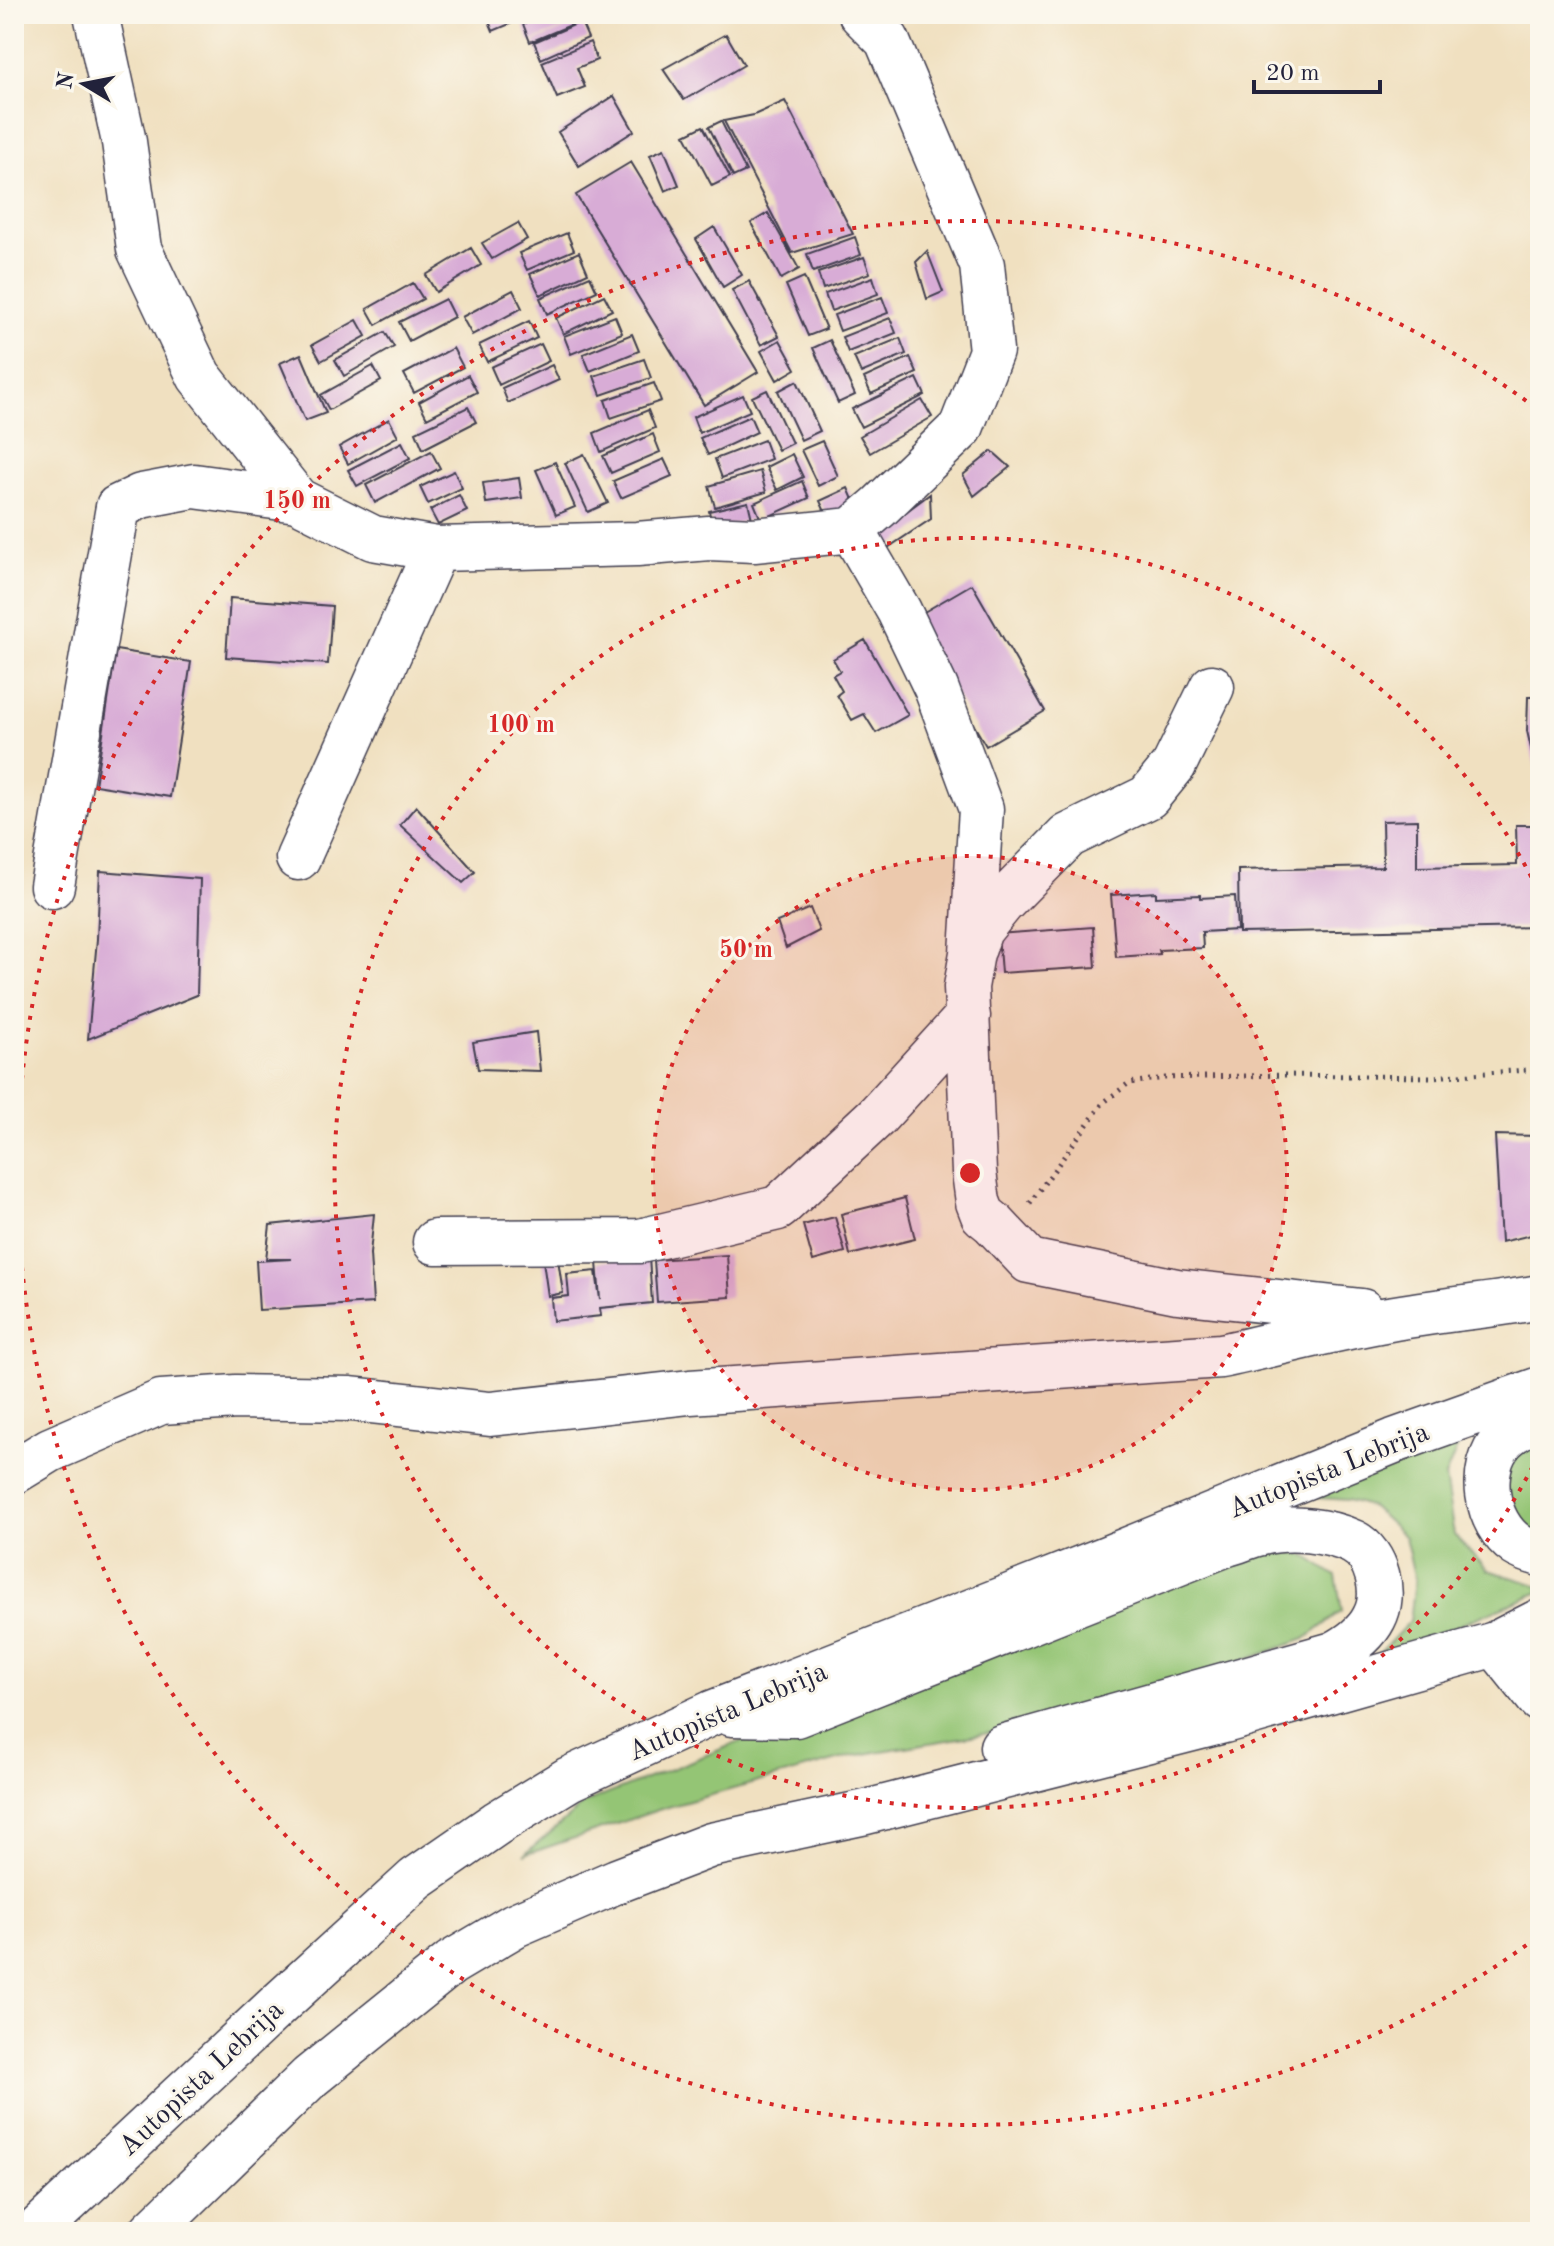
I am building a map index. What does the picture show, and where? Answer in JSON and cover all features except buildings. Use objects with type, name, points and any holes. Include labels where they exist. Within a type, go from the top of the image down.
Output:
[{"type":"main road","points":[[96,14],[124,142],[139,249],[199,376],[297,500]]},
{"type":"main road","points":[[52,886],[118,507],[141,496],[194,486],[297,500],[373,538],[436,549],[637,544],[709,538],[754,540],[852,530],[961,428],[991,351],[982,265],[887,40],[861,14]]},
{"type":"main road","points":[[852,530],[899,611],[936,688],[981,809],[972,953],[966,987],[974,1172],[983,1215],[1029,1261],[1177,1291],[1357,1310],[1392,1318]]},
{"type":"main road","points":[[298,858],[436,549]]},
{"type":"main road","points":[[972,953],[980,930],[1002,903],[1068,836],[1148,797],[1174,765],[1212,687]]},
{"type":"main road","points":[[435,1242],[640,1241],[778,1208],[877,1116],[968,1016]]},
{"type":"main road","points":[[14,1472],[50,1450],[161,1402],[236,1397],[351,1399],[490,1414],[690,1392],[1221,1356],[1392,1318],[1540,1297]]},
{"type":"main road","name":"Autopista Lebrija","points":[[35,2232],[416,1879],[497,1823],[569,1779],[712,1713],[1394,1441],[1540,1389]]},
{"type":"main road","points":[[1540,1417],[1519,1426],[1501,1442],[1490,1463],[1487,1484],[1489,1502],[1507,1535],[1518,1546],[1540,1554]]},
{"type":"main road","points":[[712,1713],[796,1715],[1263,1532],[1297,1530],[1340,1537],[1356,1544],[1368,1554],[1375,1566],[1380,1597],[1375,1617],[1350,1645],[1334,1654],[915,1772],[866,1812]]},
{"type":"main road","points":[[151,2232],[310,2077],[451,1963],[530,1919],[711,1845],[866,1812],[1224,1721],[1495,1644],[1540,1621]]},
{"type":"main road","points":[[1495,1644],[1540,1700]]},
{"type":"path","points":[[993,1223],[1007,1222],[1021,1215],[1103,1103],[1129,1083],[1165,1078],[1283,1075],[1431,1077],[1540,1069]]},
{"type":"green space","points":[[1540,1429],[1540,1535],[1521,1532],[1499,1493],[1507,1468]]},
{"type":"green space","points":[[1463,1433],[1445,1477],[1454,1535],[1488,1570],[1540,1586],[1540,1592],[1373,1660],[1410,1621],[1415,1580],[1405,1537],[1372,1507],[1348,1500],[1304,1497]]},
{"type":"green space","points":[[1261,1549],[1304,1555],[1336,1576],[1342,1611],[1305,1639],[1185,1681],[989,1733],[852,1756],[661,1809],[524,1855],[585,1803],[747,1739]]}]
